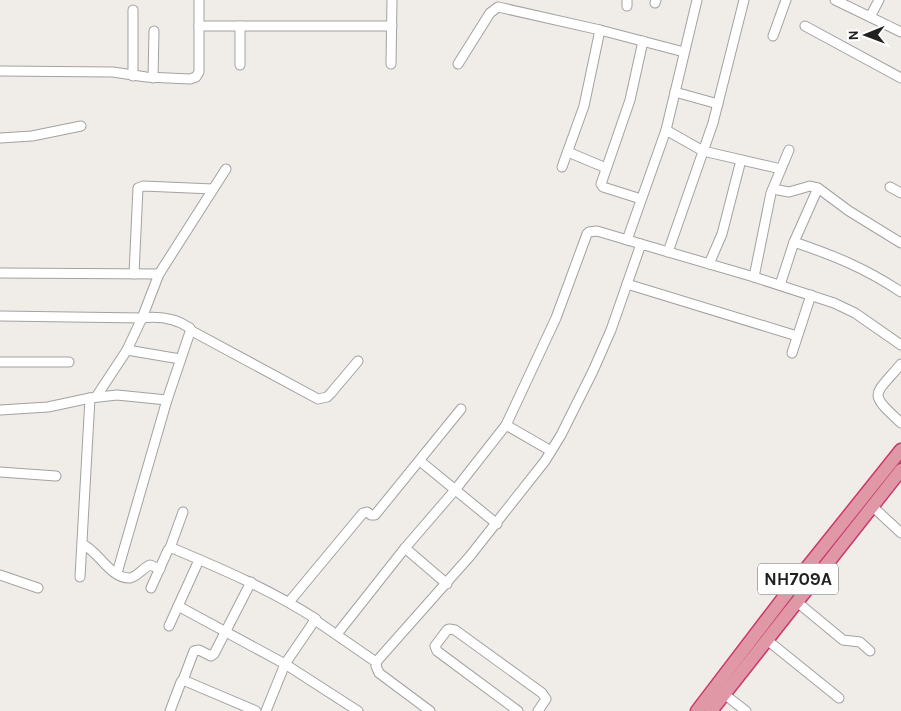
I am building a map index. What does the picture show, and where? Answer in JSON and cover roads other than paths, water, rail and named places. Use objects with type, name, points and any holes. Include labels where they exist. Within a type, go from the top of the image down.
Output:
[{"type":"highway","name":"NH709A","points":[[697,711],[797,580],[901,450]]},
{"type":"highway","name":"NH709A","points":[[711,711],[901,470]]},
{"type":"street","points":[[0,71],[113,72],[153,78],[190,79],[196,76],[199,66],[199,0]]},
{"type":"street","points":[[391,64],[392,0]]},
{"type":"street","points":[[627,240],[666,130],[697,0]]},
{"type":"street","points":[[668,252],[718,104],[744,0]]},
{"type":"street","points":[[773,36],[786,0]]},
{"type":"street","points":[[835,0],[901,32]]},
{"type":"street","points":[[870,17],[879,0]]},
{"type":"street","points":[[458,64],[490,13],[498,7],[600,30],[684,52]]},
{"type":"street","points":[[132,76],[133,10]]},
{"type":"street","points":[[199,26],[392,26]]},
{"type":"street","points":[[240,26],[240,65]]},
{"type":"street","points":[[805,26],[901,78]]},
{"type":"street","points":[[562,168],[584,106],[600,30]]},
{"type":"street","points":[[153,78],[154,31]]},
{"type":"street","points":[[641,199],[601,186],[630,100],[643,41]]},
{"type":"street","points":[[675,92],[718,104]]},
{"type":"street","points":[[0,138],[32,136],[81,126]]},
{"type":"street","points":[[666,130],[703,151],[781,169]]},
{"type":"street","points":[[754,277],[773,189],[789,150]]},
{"type":"street","points":[[568,152],[606,168]]},
{"type":"street","points":[[708,264],[722,234],[741,160]]},
{"type":"street","points":[[80,578],[93,398],[127,350],[159,274],[226,169]]},
{"type":"street","points":[[134,274],[138,188],[143,186],[213,189]]},
{"type":"street","points":[[773,189],[788,192],[810,186],[818,188],[849,211],[901,243]]},
{"type":"street","points":[[890,187],[901,193]]},
{"type":"street","points":[[780,285],[794,242],[818,188]]},
{"type":"street","points":[[337,634],[506,425],[556,318],[589,232],[596,231],[642,244],[834,303],[855,314],[901,345]]},
{"type":"street","points":[[794,242],[836,256],[901,292]]},
{"type":"street","points":[[430,711],[379,673],[376,666],[377,661],[447,584],[496,524],[551,451],[593,371],[611,330],[642,244]]},
{"type":"street","points":[[0,272],[159,274]]},
{"type":"street","points":[[627,284],[797,336]]},
{"type":"street","points":[[792,353],[811,295]]},
{"type":"street","points":[[0,316],[162,317],[188,326],[190,330],[318,399],[326,397],[331,393],[358,361]]},
{"type":"street","points":[[116,573],[167,400],[190,330]]},
{"type":"street","points":[[127,350],[180,359]]},
{"type":"street","points":[[0,362],[69,362]]},
{"type":"street","points":[[901,364],[881,387],[877,397],[879,402],[901,423]]},
{"type":"street","points":[[0,410],[48,407],[93,398],[117,396],[167,400]]},
{"type":"street","points":[[289,602],[363,514],[367,512],[374,515],[461,409]]},
{"type":"street","points":[[506,425],[551,451]]},
{"type":"street","points":[[420,461],[496,524]]},
{"type":"street","points":[[0,472],[56,476]]},
{"type":"street","points":[[872,506],[901,533]]},
{"type":"street","points":[[151,588],[170,548],[183,512]]},
{"type":"street","points":[[82,544],[88,546],[100,562],[116,573],[131,578],[150,566],[160,569]]},
{"type":"street","points":[[170,548],[251,582],[289,602],[377,661]]},
{"type":"street","points":[[405,548],[447,584]]},
{"type":"street","points":[[168,626],[199,560]]},
{"type":"street","points":[[0,575],[38,588]]},
{"type":"street","points":[[170,711],[194,651],[199,650],[212,655],[251,582]]},
{"type":"street","points":[[797,602],[843,640],[860,642],[870,651]]},
{"type":"street","points":[[178,606],[285,664],[358,711]]},
{"type":"street","points":[[266,711],[285,664],[316,620]]},
{"type":"street","points":[[518,711],[437,651],[436,643],[449,628],[542,693],[546,699],[538,711]]},
{"type":"street","points":[[767,640],[840,698]]},
{"type":"street","points":[[183,680],[256,711]]},
{"type":"street","points":[[724,694],[746,711]]}]
